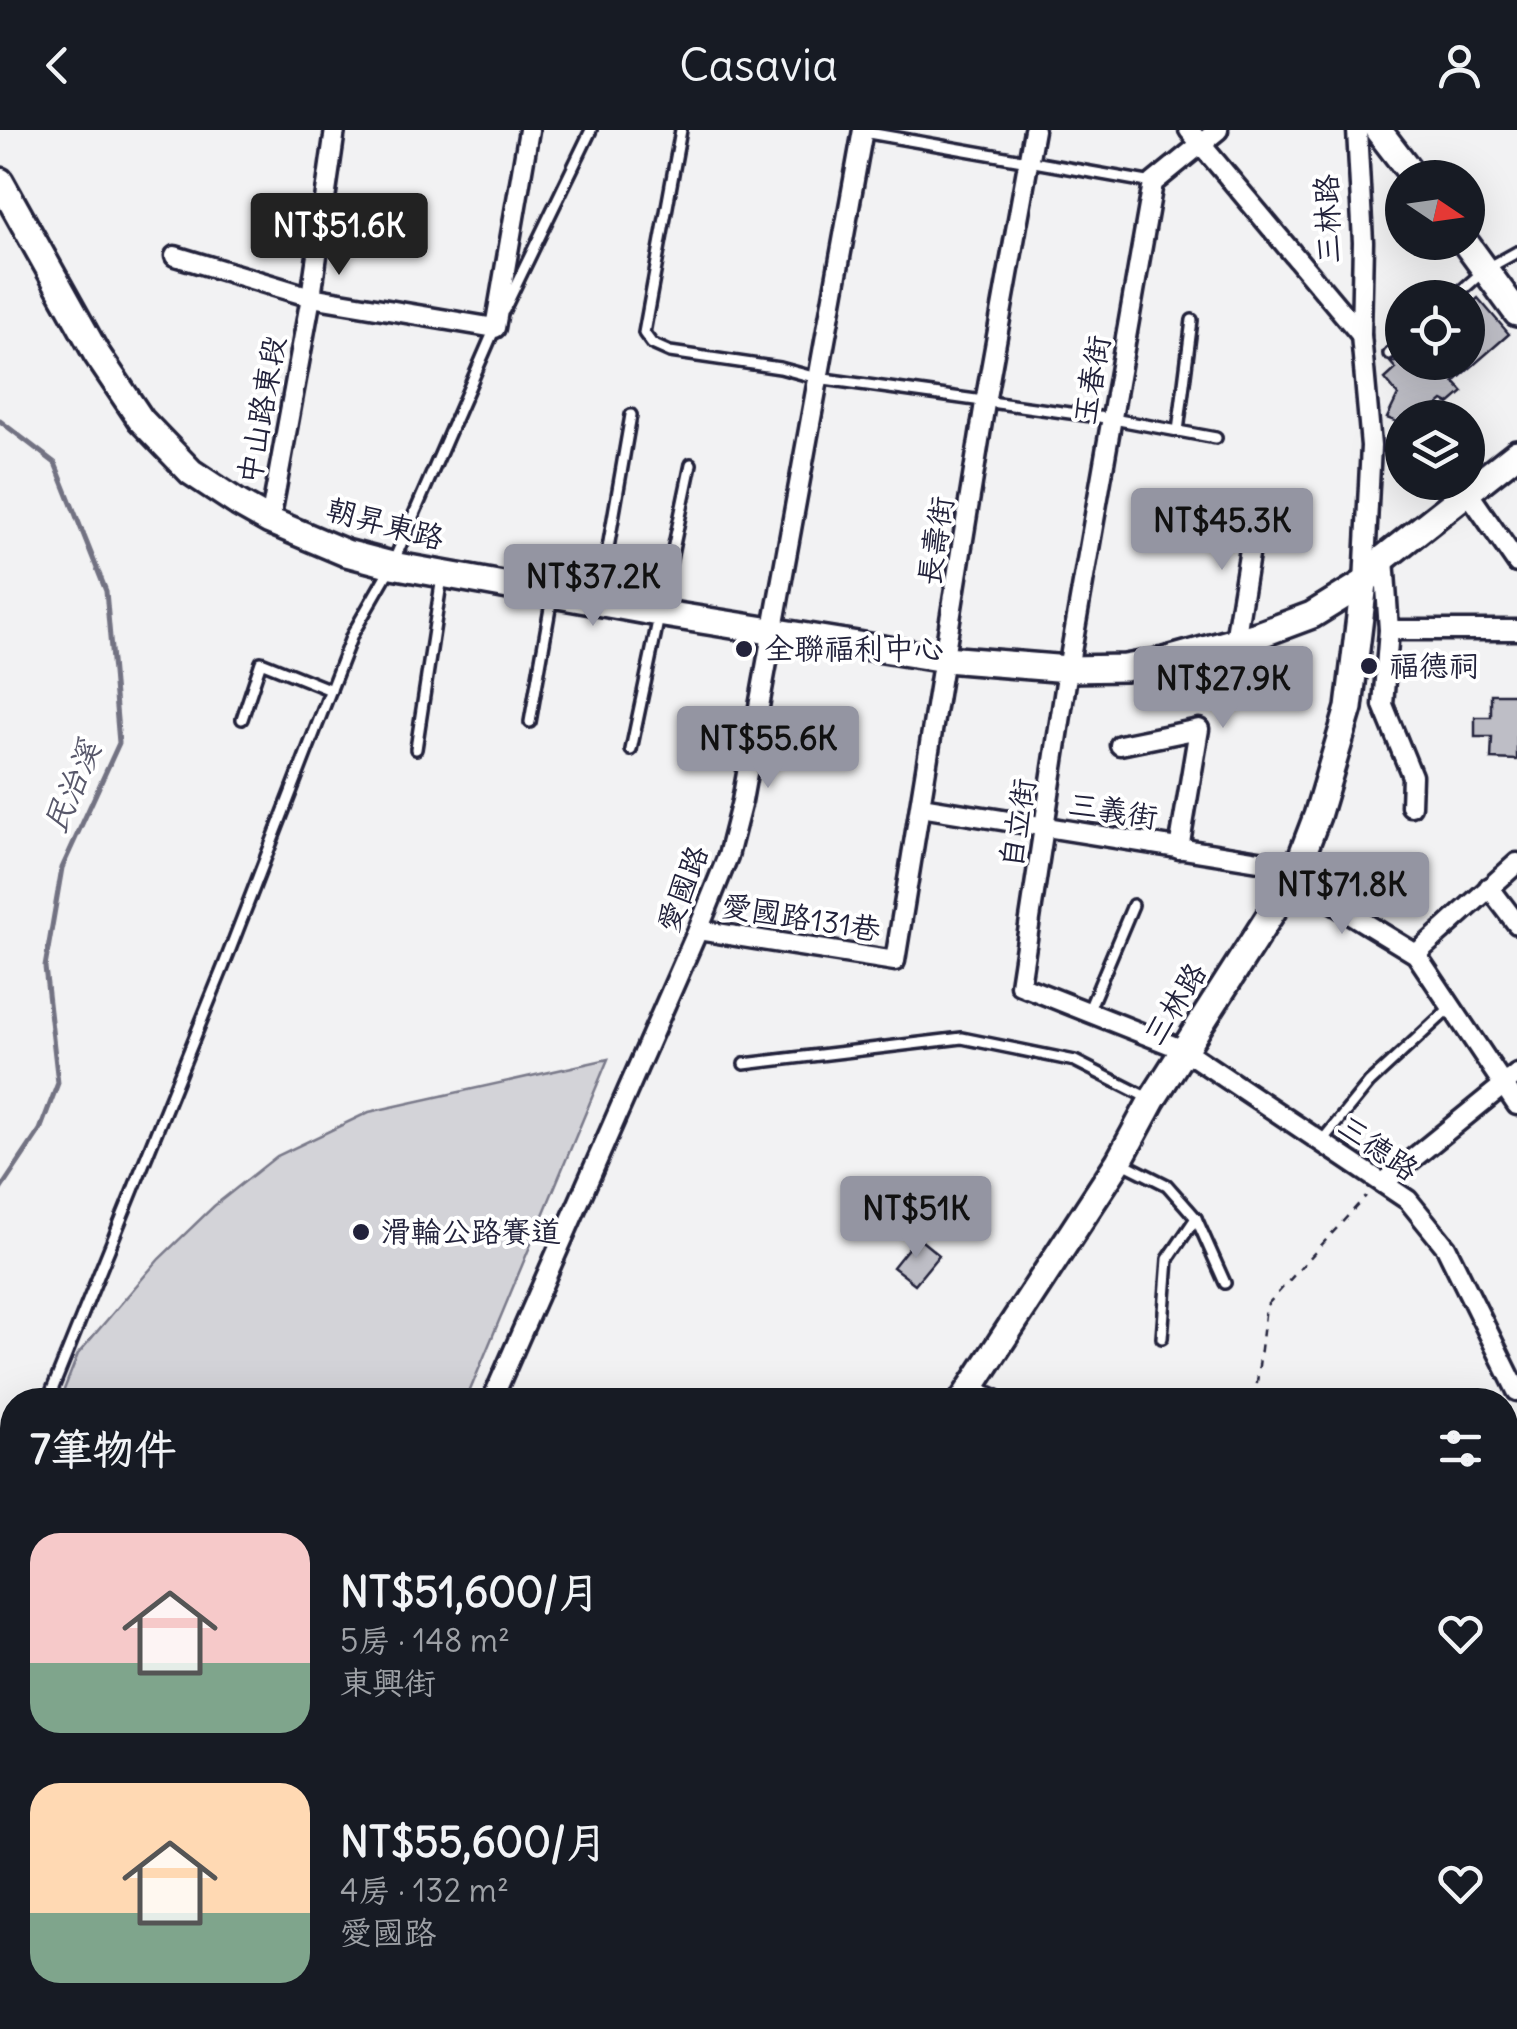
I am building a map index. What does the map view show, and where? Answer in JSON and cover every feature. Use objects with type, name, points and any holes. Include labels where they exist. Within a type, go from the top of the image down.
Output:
[{"type":"street","name":"中山路東段","points":[[270,521],[311,297],[335,130]]},
{"type":"street","points":[[175,256],[311,297],[496,328],[529,130]]},
{"type":"street","name":"長壽街","points":[[896,961],[1034,130]]},
{"type":"street","points":[[1153,183],[1195,137],[1218,130]]},
{"type":"street","name":"三林路","points":[[970,1388],[1119,1161],[1152,1100],[1294,873],[1317,816],[1349,708],[1364,583],[1371,446],[1361,335],[1363,242],[1358,130]]},
{"type":"street","points":[[1378,130],[1401,160]]},
{"type":"street","name":"愛國路","points":[[497,1388],[728,856],[774,632],[863,131]]},
{"type":"street","points":[[1195,137],[1361,335]]},
{"type":"street","name":"朝昇東路","points":[[0,180],[96,353],[141,420],[192,472],[270,521],[346,553],[392,565],[945,659],[1068,669],[1125,668],[1235,641],[1312,614],[1364,583],[1384,558],[1457,500]]},
{"type":"street","name":"玉春街","points":[[1068,669],[1153,183]]},
{"type":"street","points":[[1479,260],[1517,313]]},
{"type":"street","name":"朝昇東路","points":[[1485,478],[1517,453]]},
{"type":"street","points":[[1473,500],[1517,563]]},
{"type":"street","points":[[1235,641],[1256,512]]},
{"type":"street","points":[[1384,558],[1389,630],[1383,705],[1412,776],[1411,806]]},
{"type":"street","points":[[1389,630],[1517,630]]},
{"type":"street","name":"自立街","points":[[1020,984],[1068,669]]},
{"type":"street","points":[[1349,708],[1383,705]]},
{"type":"street","points":[[1120,745],[1199,729],[1178,849]]},
{"type":"street","name":"三義街","points":[[921,807],[1178,849],[1294,873]]},
{"type":"street","points":[[1416,954],[1517,863]]},
{"type":"street","points":[[1294,873],[1416,954],[1451,1006],[1510,1079],[1517,1105]]},
{"type":"street","points":[[1489,887],[1517,924]]},
{"type":"street","name":"愛國路131巷","points":[[698,930],[896,961]]},
{"type":"street","name":"三德路","points":[[1020,984],[1184,1050],[1408,1200],[1446,1248],[1516,1388]]},
{"type":"street","points":[[1384,1183],[1510,1079]]},
{"type":"lane","points":[[53,1388],[352,635],[392,565],[496,328],[590,130]]},
{"type":"lane","points":[[681,130],[644,333],[652,344],[670,352],[780,368],[818,378],[1113,419],[1216,438]]},
{"type":"lane","points":[[863,131],[1153,183]]},
{"type":"lane","points":[[1473,280],[1517,252]]},
{"type":"lane","points":[[1178,431],[1192,320]]},
{"type":"lane","points":[[598,602],[631,416]]},
{"type":"lane","points":[[631,750],[691,464]]},
{"type":"lane","points":[[416,749],[442,574]]},
{"type":"lane","points":[[530,722],[552,594]]},
{"type":"lane","points":[[242,719],[261,662],[331,690]]},
{"type":"lane","points":[[1088,1012],[1133,905]]},
{"type":"lane","points":[[1321,1142],[1369,1083],[1451,1006]]},
{"type":"lane","points":[[744,1064],[962,1038],[1075,1062],[1152,1100]]},
{"type":"lane","points":[[1119,1161],[1167,1185],[1196,1218],[1225,1282]]},
{"type":"lane","points":[[1162,1338],[1168,1259],[1196,1218]]},
{"type":"path","points":[[1256,1388],[1266,1306],[1361,1200],[1384,1183]]},
{"type":"shaded area","name":"滑輪公路賽道","points":[[608,1059],[471,1388],[65,1388],[78,1354],[159,1259],[214,1206],[277,1156],[369,1112]]},
{"type":"building","points":[[1485,306],[1509,334],[1485,355]]},
{"type":"building","points":[[1386,380],[1456,380],[1463,392],[1454,400],[1396,400],[1398,395]]},
{"type":"building","points":[[1491,694],[1517,694],[1517,760],[1491,759],[1492,737],[1475,737],[1475,717],[1491,717]]},
{"type":"building","points":[[917,1237],[939,1255],[915,1284],[893,1267]]},
{"type":"waterway","name":"民治溪","points":[[0,421],[55,463],[106,591],[119,743],[62,868],[45,967],[58,1083],[40,1130],[0,1190]]},
{"type":"place","name":"全聯福利中心","points":[[744,649]]},
{"type":"place","name":"福德祠","points":[[1369,666]]},
{"type":"place","name":"滑輪公路賽道","points":[[361,1232]]}]
